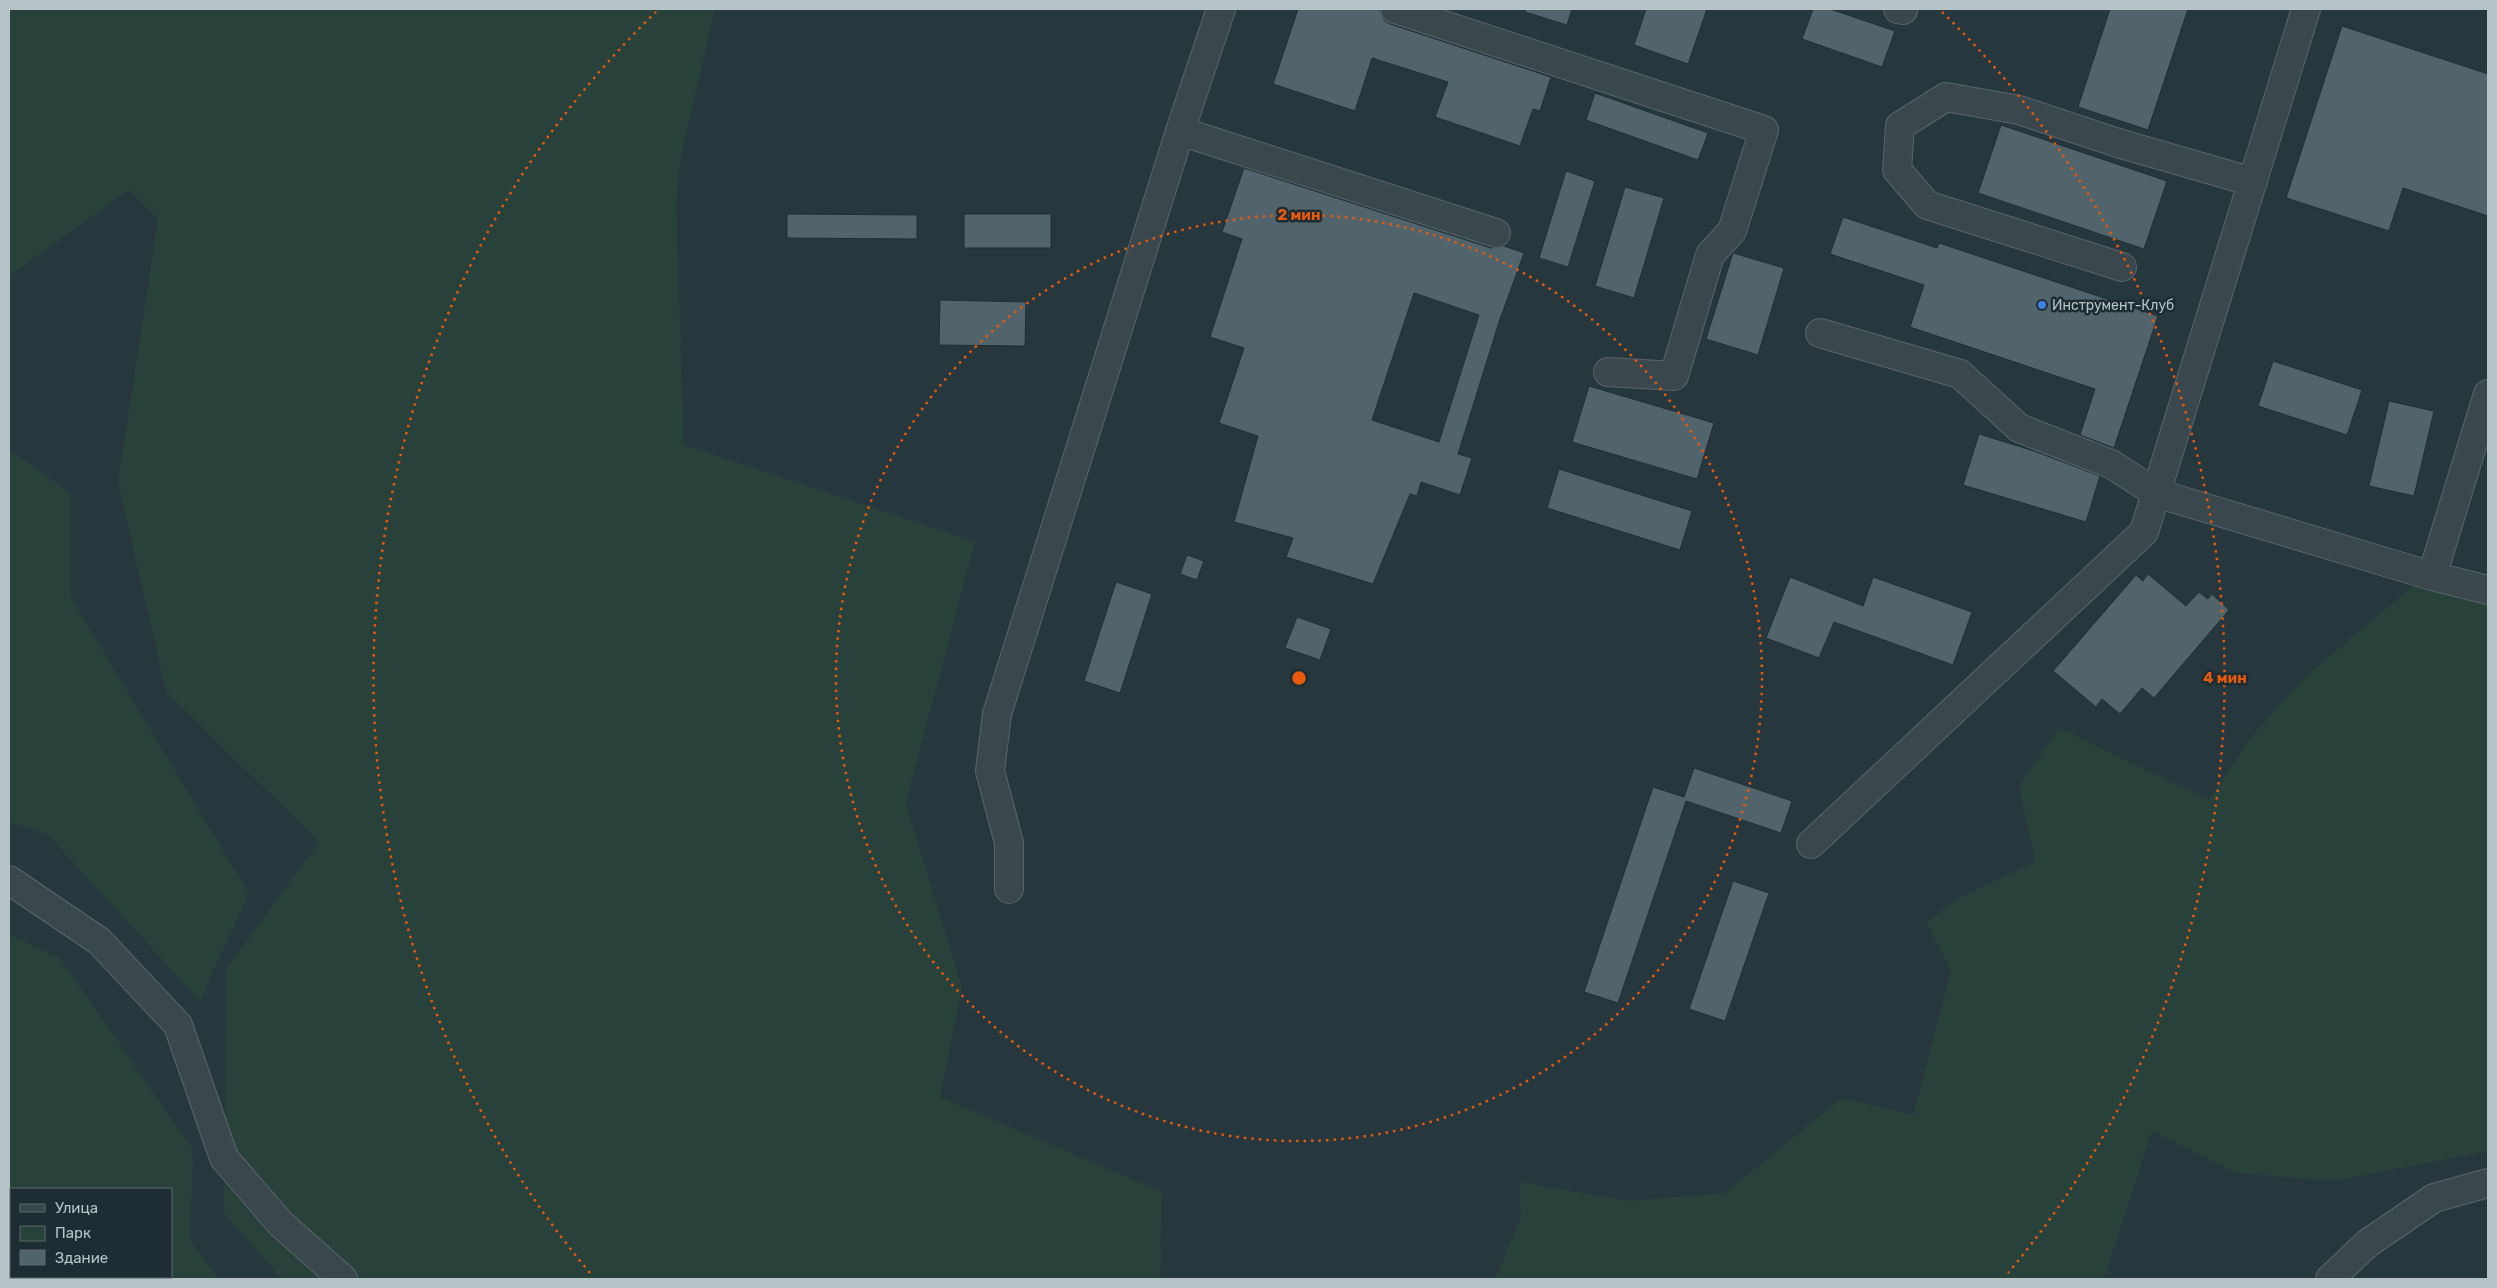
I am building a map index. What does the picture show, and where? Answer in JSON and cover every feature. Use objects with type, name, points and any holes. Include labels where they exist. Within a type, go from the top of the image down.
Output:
[{"type":"street","points":[[1009,889],[1009,843],[990,771],[997,714],[1180,131],[1221,9]]},
{"type":"street","points":[[1395,9],[1764,130],[1732,231],[1710,255],[1674,376],[1608,372]]},
{"type":"street","points":[[1811,844],[2144,532],[2306,9]]},
{"type":"street","points":[[2122,266],[1927,205],[1897,170],[1900,126],[1946,97],[2019,110],[2118,143],[2253,182]]},
{"type":"street","points":[[1180,131],[1496,233]]},
{"type":"street","points":[[1820,334],[1960,374],[2019,428],[2111,464],[2156,493],[2432,576],[2488,590]]},
{"type":"street","points":[[2432,576],[2488,394]]},
{"type":"street","points":[[9,880],[99,941],[178,1025],[224,1158],[281,1224],[343,1279]]},
{"type":"street","points":[[2330,1279],[2368,1243],[2434,1198],[2488,1183]]},
{"type":"green space","points":[[9,9],[715,9],[680,161],[676,208],[684,445],[975,542],[906,803],[962,988],[940,1097],[1162,1192],[1160,1279],[282,1279],[224,1213],[226,969],[319,842],[166,692],[118,482],[158,219],[129,190],[9,276]]},
{"type":"green space","points":[[9,449],[71,494],[71,598],[249,893],[200,1001],[47,834],[9,822]]},
{"type":"green space","points":[[2438,565],[2488,579],[2488,1151],[2334,1181],[2236,1173],[2152,1131],[2104,1279],[1495,1279],[1521,1217],[1519,1182],[1630,1201],[1725,1193],[1842,1098],[1913,1115],[1951,971],[1926,923],[1962,896],[2035,862],[2019,786],[2059,728],[2209,800],[2251,737],[2305,677]]},
{"type":"green space","points":[[9,934],[61,959],[193,1150],[190,1240],[218,1279],[9,1279]]},
{"type":"building","points":[[1298,9],[1380,10],[1384,20],[1390,24],[1551,77],[1540,111],[1533,109],[1520,146],[1435,117],[1448,82],[1372,58],[1355,111],[1273,84]]},
{"type":"building","points":[[1526,9],[1572,9],[1567,25],[1525,12]]},
{"type":"building","points":[[1646,9],[1707,9],[1688,64],[1634,45]]},
{"type":"building","points":[[1813,9],[1830,9],[1895,31],[1882,67],[1802,39]]},
{"type":"building","points":[[2110,9],[2188,9],[2148,130],[2078,107]]},
{"type":"building","points":[[2342,26],[2488,74],[2488,216],[2403,188],[2389,231],[2286,198]]},
{"type":"building","points":[[1595,93],[1708,133],[1698,160],[1586,120]]},
{"type":"building","points":[[2001,125],[2167,181],[2144,249],[1978,193]]},
{"type":"building","points":[[1244,168],[1491,248],[1504,246],[1524,253],[1499,322],[1458,454],[1472,458],[1460,495],[1421,482],[1417,496],[1410,494],[1373,584],[1286,557],[1293,538],[1234,522],[1258,436],[1219,423],[1244,348],[1210,337],[1242,239],[1222,232]],"holes":[[[1414,293],[1479,315],[1439,442],[1372,420]]]},
{"type":"building","points":[[1566,171],[1595,181],[1568,267],[1539,258]]},
{"type":"building","points":[[1625,187],[1664,198],[1634,298],[1595,286]]},
{"type":"building","points":[[787,214],[917,215],[917,239],[787,238]]},
{"type":"building","points":[[964,214],[1051,214],[1051,248],[964,248]]},
{"type":"building","points":[[1843,217],[1937,248],[1939,243],[2158,316],[2114,448],[2080,435],[2095,389],[1910,327],[1924,285],[1830,254]]},
{"type":"building","points":[[1733,253],[1784,268],[1758,355],[1706,339]]},
{"type":"building","points":[[940,300],[1026,302],[1025,346],[939,345]]},
{"type":"building","points":[[2273,361],[2362,390],[2347,435],[2258,406]]},
{"type":"building","points":[[1589,386],[1714,423],[1697,479],[1572,442]]},
{"type":"building","points":[[2389,401],[2434,411],[2414,496],[2369,486]]},
{"type":"building","points":[[1979,434],[2034,451],[2100,476],[2086,522],[1963,485]]},
{"type":"building","points":[[1559,469],[1692,511],[1680,550],[1547,508]]},
{"type":"building","points":[[1187,555],[1204,561],[1197,580],[1180,574]]},
{"type":"building","points":[[2148,574],[2186,606],[2199,592],[2208,599],[2212,594],[2229,610],[2154,698],[2142,688],[2120,714],[2102,699],[2096,707],[2053,671],[2136,575],[2143,581]]},
{"type":"building","points":[[1790,577],[1863,606],[1873,577],[1972,612],[1953,665],[1834,622],[1819,658],[1766,638]]},
{"type":"building","points":[[1116,582],[1152,594],[1120,693],[1084,681]]},
{"type":"building","points":[[1297,617],[1331,629],[1320,660],[1285,648]]},
{"type":"building","points":[[1694,768],[1792,801],[1781,833],[1686,801],[1618,1003],[1584,992],[1653,787],[1684,797]]},
{"type":"building","points":[[1733,881],[1769,893],[1725,1021],[1689,1009]]},
{"type":"place","name":"Инструмент-Клуб","points":[[2042,305]]}]
